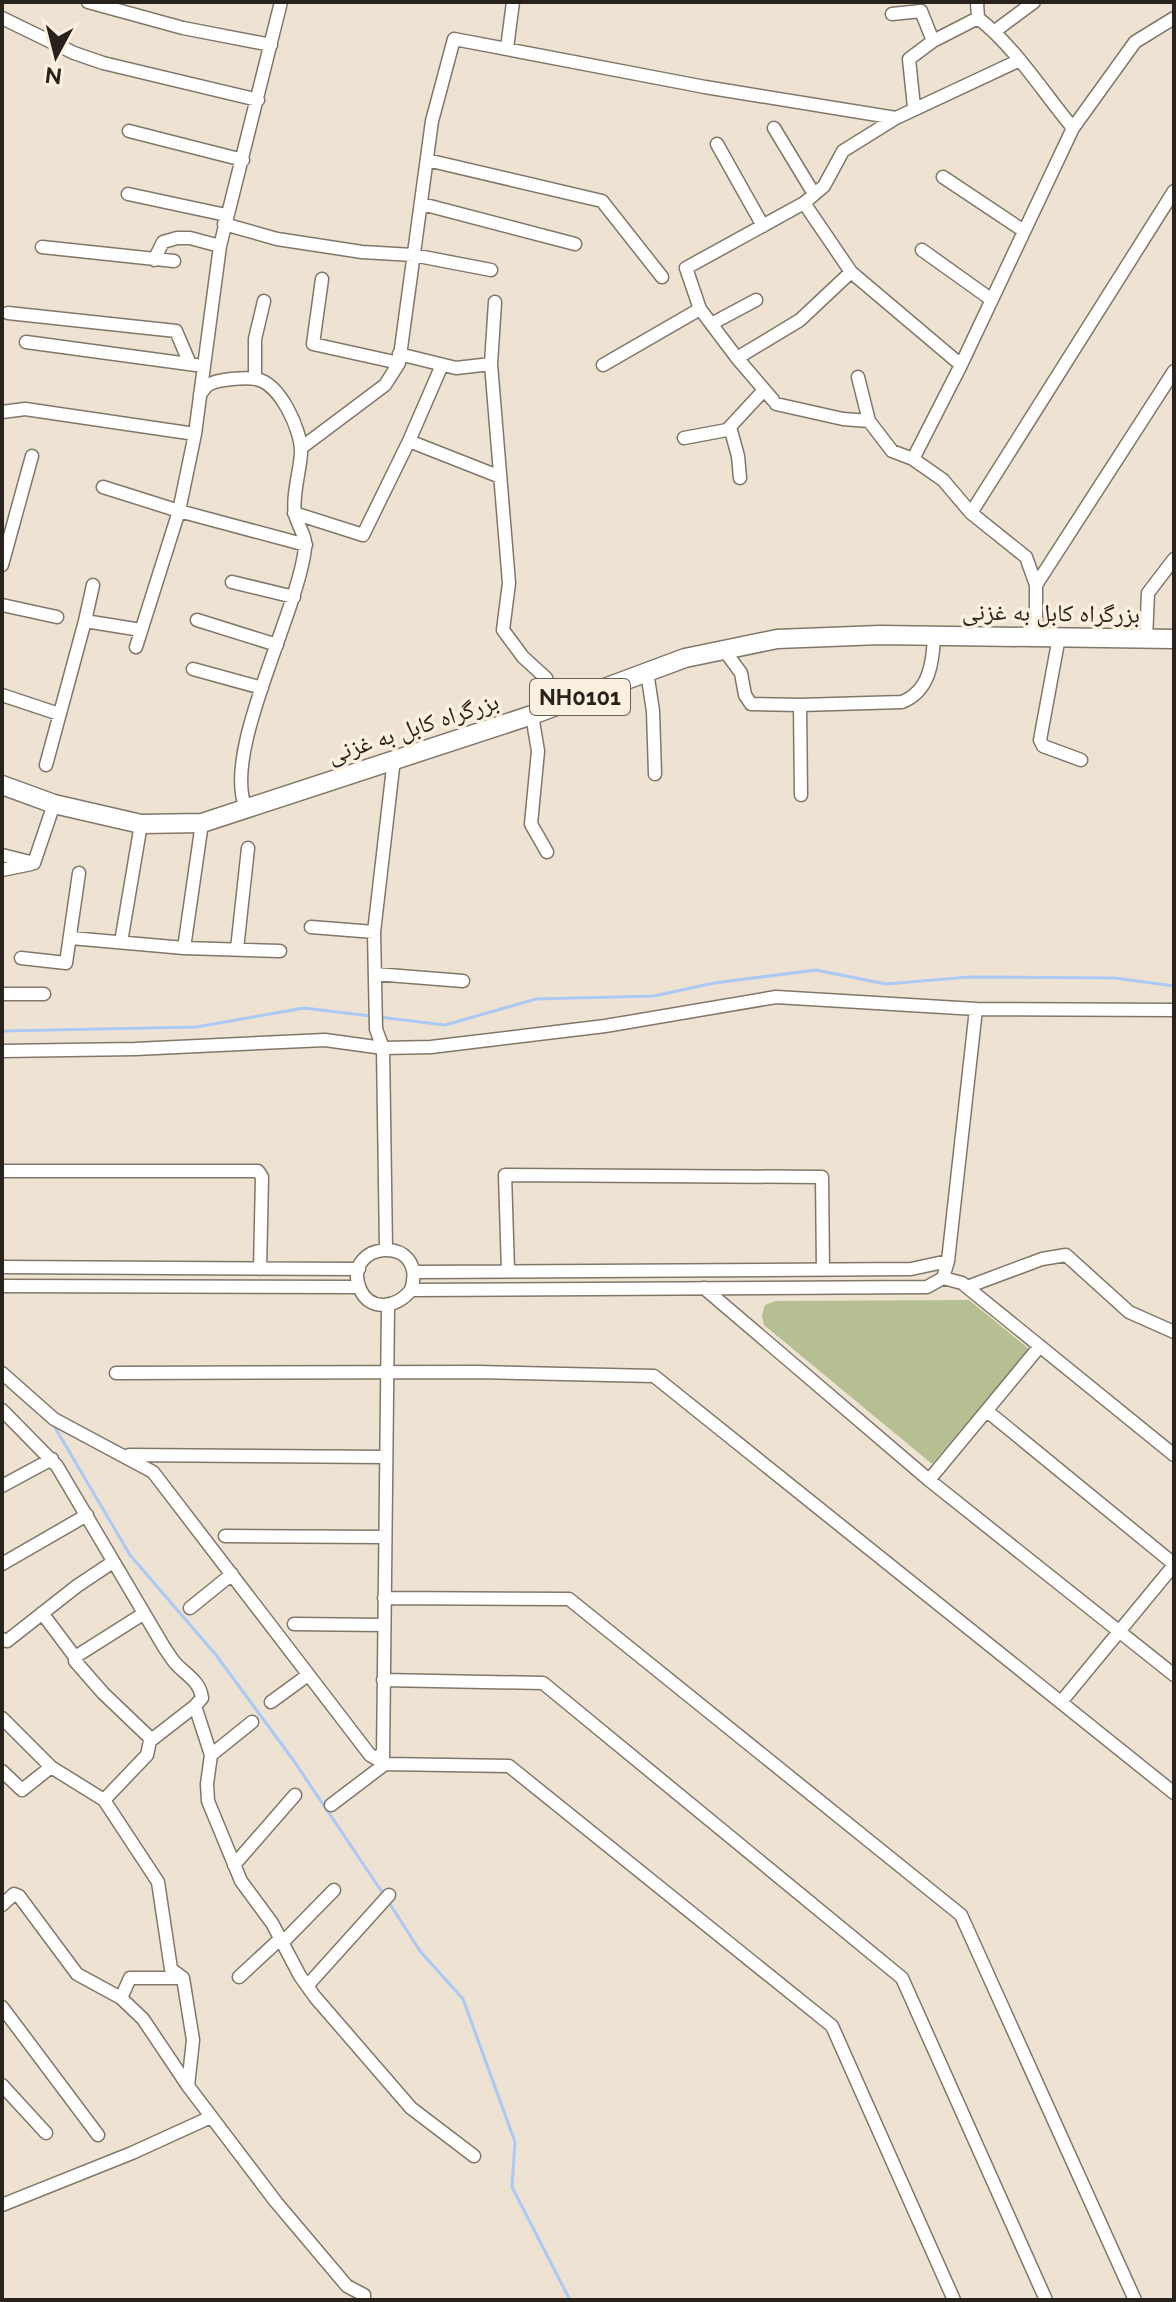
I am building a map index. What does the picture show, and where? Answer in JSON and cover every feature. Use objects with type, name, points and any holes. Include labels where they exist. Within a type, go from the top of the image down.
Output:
[{"type":"highway","name":"بزرگراه کابل به غزنی","points":[[2,785],[54,804],[141,824],[202,823],[532,715],[685,658],[777,639],[934,636],[1174,639]]},
{"type":"street","points":[[88,2],[183,28],[271,45]]},
{"type":"street","points":[[136,647],[179,511],[200,394],[197,365],[225,220],[243,160],[281,2]]},
{"type":"street","points":[[507,48],[513,2]]},
{"type":"street","points":[[977,2],[978,18],[995,31],[1073,128]]},
{"type":"street","points":[[995,31],[1034,2]]},
{"type":"street","points":[[892,14],[921,11],[933,41]]},
{"type":"street","points":[[2,18],[74,53],[103,63],[258,100]]},
{"type":"street","points":[[914,107],[909,59],[933,41],[978,18]]},
{"type":"street","points":[[913,459],[1073,128],[1135,42],[1174,18]]},
{"type":"street","points":[[301,448],[385,385],[399,358],[432,121],[454,39],[705,87],[896,118]]},
{"type":"street","points":[[869,421],[843,419],[771,398],[700,309],[686,268],[809,199],[824,186],[843,151],[914,107],[1020,60]]},
{"type":"street","points":[[774,128],[809,199],[851,272],[961,365]]},
{"type":"street","points":[[129,131],[243,160]]},
{"type":"street","points":[[717,144],[763,226]]},
{"type":"street","points":[[427,160],[602,201],[662,277]]},
{"type":"street","points":[[943,177],[1024,231]]},
{"type":"street","points":[[971,513],[1174,191]]},
{"type":"street","points":[[128,194],[225,220],[277,239],[362,252],[413,255],[491,270]]},
{"type":"street","points":[[422,204],[575,244]]},
{"type":"street","points":[[154,260],[163,242],[177,238],[220,246]]},
{"type":"street","points":[[42,247],[174,261]]},
{"type":"street","points":[[922,250],[992,300]]},
{"type":"street","points":[[737,358],[800,320],[851,272]]},
{"type":"street","points":[[322,279],[313,344],[317,347],[456,368],[491,364]]},
{"type":"street","points":[[713,323],[756,300]]},
{"type":"street","points":[[255,378],[255,339],[264,301]]},
{"type":"street","points":[[495,302],[491,364],[509,583],[503,630],[523,657],[546,678],[557,706]]},
{"type":"street","points":[[603,365],[700,309]]},
{"type":"street","points":[[8,313],[176,331],[197,365]]},
{"type":"street","points":[[26,342],[197,365]]},
{"type":"street","points":[[294,513],[363,535],[442,365]]},
{"type":"street","points":[[1036,585],[1174,371]]},
{"type":"street","points":[[858,377],[869,421],[892,451],[913,459],[943,480],[971,513],[1026,557],[1036,585],[1036,637]]},
{"type":"street","points":[[200,394],[209,384],[255,378],[269,384],[284,398],[301,448],[294,513],[306,545],[294,597],[245,747],[241,792],[246,808]]},
{"type":"street","points":[[684,438],[725,431],[771,398]]},
{"type":"street","points":[[2,412],[25,409],[195,434]]},
{"type":"street","points":[[730,427],[740,478]]},
{"type":"street","points":[[409,441],[498,476]]},
{"type":"street","points":[[2,565],[32,456]]},
{"type":"street","points":[[103,487],[306,545]]},
{"type":"street","points":[[1146,639],[1148,593],[1174,559]]},
{"type":"street","points":[[232,582],[294,597]]},
{"type":"street","points":[[46,765],[93,585]]},
{"type":"street","points":[[2,605],[57,617]]},
{"type":"street","points":[[197,620],[277,645]]},
{"type":"street","points":[[85,621],[141,630]]},
{"type":"street","points":[[724,650],[741,673],[745,695],[751,704],[908,700],[925,682],[933,664],[934,636]]},
{"type":"street","points":[[1059,637],[1040,740],[1043,746],[1081,760]]},
{"type":"street","points":[[193,669],[262,688]]},
{"type":"street","points":[[647,672],[653,711],[655,774]]},
{"type":"street","points":[[2,695],[59,714]]},
{"type":"street","points":[[800,705],[801,795]]},
{"type":"street","points":[[532,715],[538,751],[531,824],[547,852]]},
{"type":"street","points":[[386,1249],[383,1048],[376,1029],[374,932],[394,759]]},
{"type":"street","points":[[34,863],[54,804]]},
{"type":"street","points":[[184,948],[202,823]]},
{"type":"street","points":[[121,942],[141,824]]},
{"type":"street","points":[[237,949],[248,848]]},
{"type":"street","points":[[2,855],[34,863]]},
{"type":"street","points":[[2,870],[34,863]]},
{"type":"street","points":[[21,958],[66,963],[79,873]]},
{"type":"street","points":[[311,927],[374,932]]},
{"type":"street","points":[[71,938],[184,948],[280,951]]},
{"type":"street","points":[[375,978],[463,981]]},
{"type":"street","points":[[2,994],[44,994]]},
{"type":"street","points":[[2,1051],[135,1049],[325,1040],[383,1048],[431,1047],[605,1026],[776,997],[976,1009],[1174,1010]]},
{"type":"street","points":[[411,1290],[927,1287],[943,1278],[948,1261],[976,1009]]},
{"type":"street","points":[[2,1171],[258,1171],[262,1177],[260,1269]]},
{"type":"street","points":[[508,1270],[505,1175],[822,1177],[823,1270]]},
{"type":"street","points":[[386,1249],[404,1256],[414,1272],[411,1290],[397,1303],[388,1306],[370,1301],[359,1287],[359,1269],[369,1255],[386,1249]]},
{"type":"street","points":[[967,1287],[1042,1259],[1066,1255],[1129,1312],[1174,1332]]},
{"type":"street","points":[[414,1272],[911,1269],[948,1261]]},
{"type":"street","points":[[2,1267],[359,1269]]},
{"type":"street","points":[[943,1278],[967,1287],[1174,1455]]},
{"type":"street","points":[[2,1286],[359,1287]]},
{"type":"street","points":[[704,1288],[929,1480],[1174,1675]]},
{"type":"street","points":[[331,1805],[384,1759],[388,1306]]},
{"type":"street","points":[[929,1480],[1040,1346]]},
{"type":"street","points":[[116,1373],[387,1372],[654,1376],[1174,1793]]},
{"type":"street","points":[[2,1373],[54,1419],[124,1455],[157,1477],[370,1755],[384,1759],[509,1766],[832,2026],[954,2300]]},
{"type":"street","points":[[2,1410],[52,1459],[164,1647],[178,1667],[189,1673],[202,1693],[195,1706],[150,1741]]},
{"type":"street","points":[[987,1411],[1174,1564],[1061,1702]]},
{"type":"street","points":[[124,1455],[386,1457]]},
{"type":"street","points":[[2,1486],[52,1459]]},
{"type":"street","points":[[2,1564],[87,1515]]},
{"type":"street","points":[[225,1536],[385,1537]]},
{"type":"street","points":[[2,1639],[7,1641],[113,1562]]},
{"type":"street","points":[[190,1608],[232,1574]]},
{"type":"street","points":[[384,1598],[569,1599],[961,1915],[1135,2300]]},
{"type":"street","points":[[42,1613],[75,1657],[76,1664],[149,1737],[147,1755],[104,1800]]},
{"type":"street","points":[[75,1657],[143,1614]]},
{"type":"street","points":[[294,1624],[383,1625]]},
{"type":"street","points":[[271,1702],[308,1675]]},
{"type":"street","points":[[383,1680],[543,1683],[902,1978],[1046,2300]]},
{"type":"street","points":[[195,1706],[211,1755],[208,1801],[241,1881],[307,1986],[411,2108],[474,2156]]},
{"type":"street","points":[[2,1718],[51,1767],[104,1800],[158,1882],[171,1969],[183,1978],[193,2040],[188,2086]]},
{"type":"street","points":[[211,1755],[252,1722]]},
{"type":"street","points":[[2,1771],[22,1790],[51,1767]]},
{"type":"street","points":[[234,1865],[295,1795]]},
{"type":"street","points":[[239,1977],[334,1890]]},
{"type":"street","points":[[2,1905],[17,1894],[77,1974],[121,1998],[143,2019],[188,2086],[276,2202],[347,2286],[364,2295],[364,2300]]},
{"type":"street","points":[[307,1986],[389,1895]]},
{"type":"street","points":[[121,1998],[130,1978],[183,1978]]},
{"type":"street","points":[[2,2007],[98,2135]]},
{"type":"street","points":[[2,2085],[46,2133]]},
{"type":"street","points":[[2,2205],[132,2153],[211,2117]]},
{"type":"green space","points":[[969,1300],[1029,1349],[932,1464],[764,1325],[762,1315],[765,1305],[776,1301]]},
{"type":"waterway","points":[[379,1017],[445,1025],[536,999],[654,996],[714,983],[816,970],[886,984],[969,977],[1115,978],[1174,986]]},
{"type":"waterway","points":[[2,1031],[196,1027],[304,1008],[371,1016]]},
{"type":"waterway","points":[[53,1424],[130,1555],[216,1655],[294,1761],[384,1895]]},
{"type":"waterway","points":[[388,1901],[420,1951],[463,1999],[515,2142],[512,2187],[570,2300]]}]
